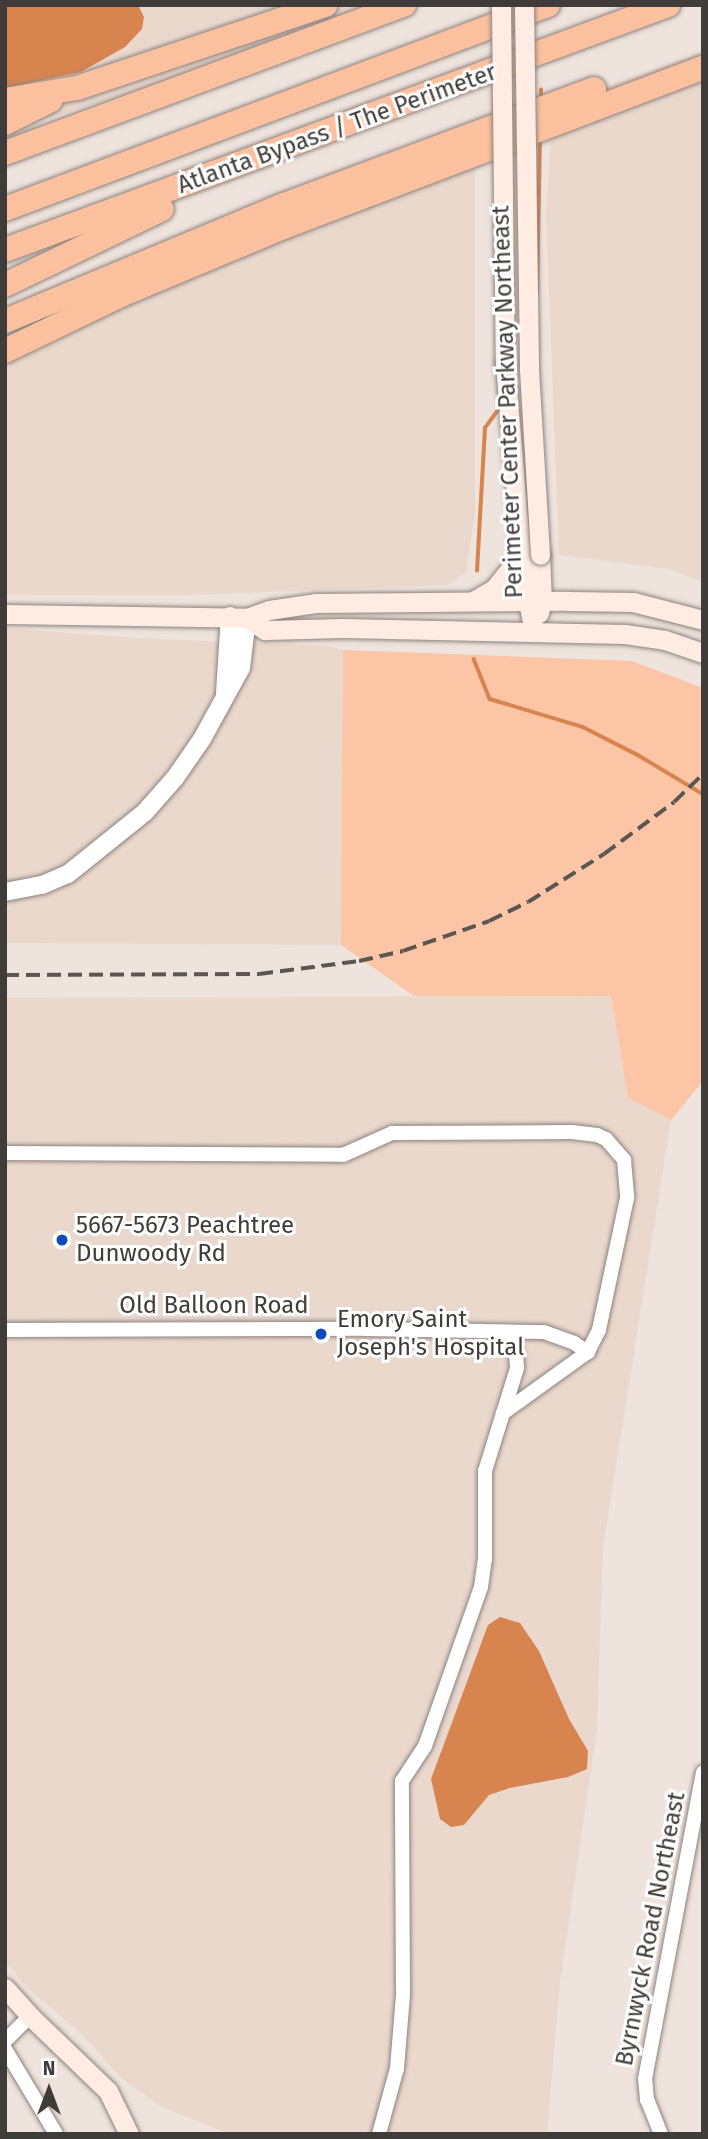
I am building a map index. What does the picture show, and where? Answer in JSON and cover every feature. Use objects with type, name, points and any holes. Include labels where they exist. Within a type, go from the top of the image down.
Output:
[{"type":"highway","points":[[5,100],[76,88],[162,62],[325,5]]},
{"type":"highway","points":[[5,153],[404,5]]},
{"type":"highway","name":"Atlanta Bypass / The Perimeter","points":[[5,209],[548,5]]},
{"type":"highway","name":"Atlanta Bypass / The Perimeter","points":[[5,250],[668,5]]},
{"type":"highway","points":[[5,321],[198,240],[444,143],[703,50]]},
{"type":"highway","points":[[5,351],[121,295],[414,176],[703,68]]},
{"type":"highway","points":[[5,123],[76,88]]},
{"type":"highway","points":[[5,285],[197,194],[235,167]]},
{"type":"highway","points":[[5,330],[198,240]]},
{"type":"main road","name":"Perimeter Center Parkway Northeast","points":[[502,5],[505,364],[530,555],[534,631]]},
{"type":"main road","name":"Perimeter Center Parkway Northeast","points":[[524,5],[530,555]]},
{"type":"main road","points":[[473,601],[494,589],[530,555]]},
{"type":"main road","points":[[5,614],[239,617],[316,603],[534,601],[633,602],[703,620]]},
{"type":"main road","points":[[239,617],[265,630],[342,628],[644,635],[703,653]]},
{"type":"main road","points":[[5,1987],[30,2016],[108,2091],[129,2134]]},
{"type":"street","points":[[5,892],[42,885],[68,874],[145,812],[178,774],[225,697],[226,640],[239,617]]},
{"type":"street","points":[[5,1153],[343,1155],[392,1133],[572,1132],[597,1135],[612,1145],[624,1160],[627,1198],[599,1331],[588,1352],[503,1413]]},
{"type":"street","name":"Old Balloon Road","points":[[5,1330],[365,1329],[544,1332],[575,1343],[588,1352]]},
{"type":"street","points":[[379,2134],[397,2068],[403,1995],[402,1781],[425,1745],[440,1694],[481,1587],[485,1559],[485,1471],[517,1368],[516,1352],[507,1332]]},
{"type":"street","name":"Byrnwyck Road Northeast","points":[[661,2134],[647,2100],[645,2079],[703,1772]]},
{"type":"street","points":[[5,2041],[30,2016]]},
{"type":"street","points":[[5,2049],[56,2134]]},
{"type":"street","points":[[372,2134],[387,2104]]},
{"type":"shaded area","points":[[5,5],[404,5],[11,130]]},
{"type":"shaded area","points":[[5,5],[138,5],[144,17],[142,29],[125,47],[81,72],[5,88]]},
{"type":"shaded area","points":[[703,52],[703,582],[668,569],[559,555],[546,213],[553,105]]},
{"type":"shaded area","points":[[475,150],[475,511],[466,573],[448,585],[188,595],[5,595],[5,338]]},
{"type":"shaded area","points":[[5,628],[138,638],[329,646],[343,650],[341,945],[5,943]]},
{"type":"shaded area","points":[[343,650],[632,661],[703,688],[703,1081],[671,1120],[628,1098],[611,996],[414,996],[341,945]]},
{"type":"shaded area","points":[[611,996],[628,1097],[671,1120],[603,1548],[597,1730],[560,1983],[547,2134],[229,2134],[160,2106],[120,2077],[82,2034],[23,1984],[5,1961],[5,998]]},
{"type":"shaded area","points":[[500,1617],[520,1623],[539,1651],[569,1719],[588,1751],[587,1769],[568,1777],[510,1788],[489,1795],[464,1825],[451,1827],[440,1819],[431,1779],[488,1625]]},
{"type":"waterway","points":[[541,90],[541,100]]},
{"type":"waterway","points":[[537,293],[540,140]]},
{"type":"waterway","points":[[477,571],[485,428],[500,407]]},
{"type":"waterway","points":[[474,659],[490,699],[583,727],[638,755],[703,794]]},
{"type":"railway","points":[[5,975],[259,974],[359,961],[403,951],[489,921],[528,902],[604,854],[674,802],[703,774]]},
{"type":"place","name":"5667-5673 Peachtree Dunwoody Rd","points":[[62,1240]]},
{"type":"place","name":"Emory Saint Joseph's Hospital","points":[[321,1334]]}]
